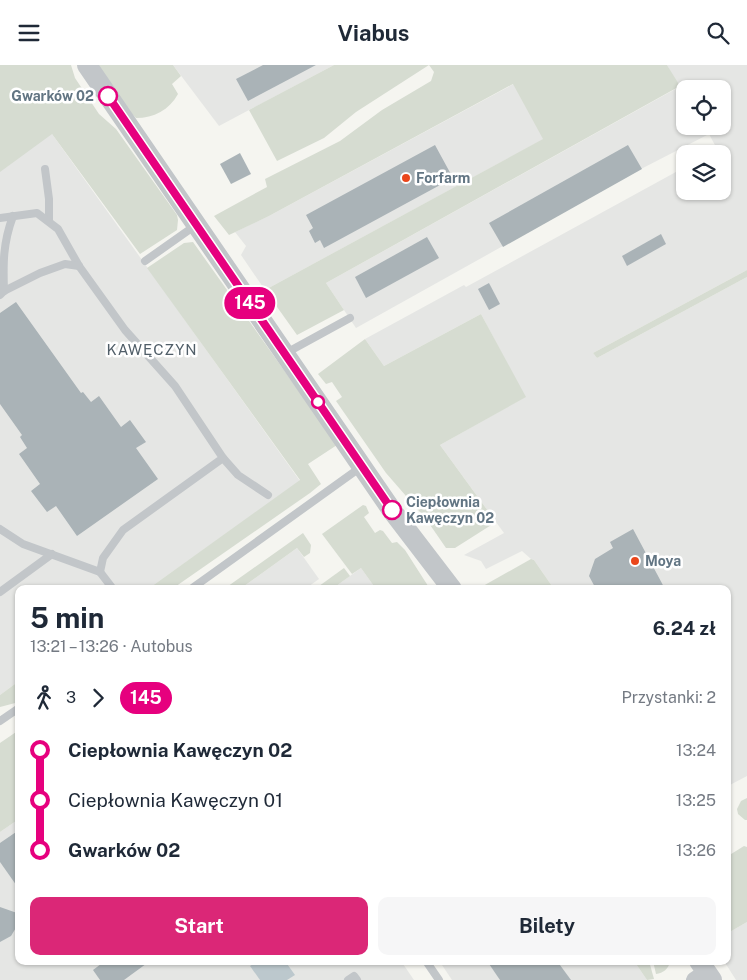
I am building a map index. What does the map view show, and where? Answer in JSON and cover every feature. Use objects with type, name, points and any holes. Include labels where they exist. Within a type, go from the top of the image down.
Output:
[{"type":"street","points":[[87,65],[392,512],[449,585]]},
{"type":"lane","points":[[46,169],[49,199],[48,221]]},
{"type":"lane","points":[[0,218],[37,213],[58,229],[79,266],[124,330],[175,387],[223,458],[238,475],[268,495]]},
{"type":"lane","points":[[13,216],[6,234],[2,259],[2,293],[40,273],[65,264],[79,266]]},
{"type":"lane","points":[[145,261],[196,225]]},
{"type":"lane","points":[[284,354],[350,318]]},
{"type":"lane","points":[[100,572],[103,558],[123,530],[223,458]]},
{"type":"lane","points":[[197,585],[362,466]]},
{"type":"lane","points":[[0,529],[23,544],[100,572],[110,585]]},
{"type":"lane","points":[[0,591],[52,555]]},
{"type":"lane","points":[[0,721],[15,711]]},
{"type":"lane","points":[[429,965],[439,980]]},
{"type":"lane","points":[[348,980],[354,976],[357,980]]},
{"type":"shaded area","points":[[0,65],[71,65],[75,78],[99,114],[116,129],[177,215],[177,230],[140,254],[52,134],[0,172]]},
{"type":"shaded area","points":[[98,65],[173,65],[181,76],[172,84],[178,94],[166,109],[149,117],[136,118]]},
{"type":"shaded area","points":[[173,65],[334,65],[219,126]]},
{"type":"shaded area","points":[[334,65],[429,65],[356,112],[324,138],[277,161],[249,110]]},
{"type":"shaded area","points":[[429,65],[667,65],[676,80],[676,88],[326,283],[344,310],[297,335],[265,290],[543,139],[513,84],[269,216],[229,235],[214,216],[267,187],[265,179],[340,141],[382,110],[431,81],[434,72]]},
{"type":"shaded area","name":"Forfarm","points":[[549,65],[625,95],[265,290],[241,255],[246,246],[235,232],[269,216]]},
{"type":"shaded area","points":[[667,65],[747,65],[747,270],[593,353],[597,358],[747,277],[747,776],[731,784],[731,585],[551,585],[534,560],[522,551],[486,569],[481,561],[464,555],[504,533],[440,445],[525,397],[481,314],[384,366],[365,339],[464,285],[466,287],[676,172],[676,200],[731,200],[731,145],[715,145],[710,135],[731,135],[731,80],[676,82]]},
{"type":"shaded area","points":[[676,89],[676,135],[707,135],[688,145],[676,145],[676,151],[356,328],[326,283]]},
{"type":"shaded area","points":[[0,119],[52,134],[300,481],[154,585],[15,585],[15,684],[0,695]]},
{"type":"shaded area","points":[[193,242],[337,445],[308,464],[321,484],[310,493],[178,585],[154,585],[300,480],[147,268],[184,243]]},
{"type":"shaded area","points":[[747,270],[747,277],[597,358],[593,353]]},
{"type":"shaded area","points":[[481,314],[526,397],[440,445],[496,522],[455,548],[446,548],[426,519],[386,473],[336,401],[342,397],[332,382],[326,384],[318,374],[365,339],[384,366]]},
{"type":"shaded area","points":[[363,505],[366,506],[369,513],[364,517],[375,533],[380,530],[383,531],[392,543],[397,542],[405,550],[427,585],[373,585],[361,568],[352,574],[322,534]]},
{"type":"shaded area","points":[[303,533],[311,545],[310,553],[304,557],[297,548],[246,585],[230,585]]},
{"type":"shaded area","points":[[297,548],[319,579],[311,585],[246,585]]},
{"type":"shaded area","points":[[531,559],[534,560],[551,585],[485,585]]},
{"type":"shaded area","points":[[344,568],[350,576],[338,585],[321,585]]},
{"type":"shaded area","points":[[361,568],[373,585],[338,585]]},
{"type":"shaded area","points":[[15,684],[15,703],[0,707],[0,695]]},
{"type":"shaded area","points":[[15,733],[15,822],[0,832],[0,743]]},
{"type":"shaded area","points":[[747,798],[747,820],[745,820],[738,814],[737,809],[741,801]]},
{"type":"shaded area","points":[[15,822],[15,965],[404,965],[414,980],[0,980],[0,832]]},
{"type":"shaded area","points":[[744,846],[747,847],[747,922],[731,931],[731,854]]},
{"type":"shaded area","points":[[747,922],[747,980],[736,980],[727,965],[731,965],[731,931]]},
{"type":"shaded area","points":[[288,965],[295,975],[287,980],[260,980],[250,966]]},
{"type":"shaded area","points":[[442,965],[637,965],[647,980],[452,980]]},
{"type":"shaded area","points":[[637,965],[650,965],[654,979],[647,980]]},
{"type":"shaded area","points":[[654,965],[668,965],[661,973],[656,974]]},
{"type":"building","points":[[263,65],[316,65],[248,101],[236,79]]},
{"type":"building","points":[[435,145],[453,178],[324,248],[320,240],[315,243],[309,231],[313,228],[306,215]]},
{"type":"building","points":[[628,145],[642,169],[503,247],[489,223]]},
{"type":"building","points":[[240,153],[251,174],[231,184],[220,164]]},
{"type":"building","points":[[661,234],[666,244],[627,266],[622,256]]},
{"type":"building","points":[[427,237],[439,258],[366,298],[355,277]]},
{"type":"building","points":[[489,283],[500,304],[489,310],[478,289]]},
{"type":"building","points":[[16,302],[81,393],[83,392],[91,402],[99,396],[121,427],[130,420],[146,442],[136,448],[158,479],[77,536],[56,506],[47,512],[31,491],[40,484],[19,454],[27,448],[20,437],[22,435],[0,404],[0,313]]},
{"type":"building","points":[[633,529],[663,585],[594,585],[589,576],[595,559],[613,548],[610,542]]},
{"type":"building","points":[[15,833],[15,883],[0,862],[0,843]]},
{"type":"building","points":[[0,907],[15,912],[15,929],[11,936],[0,942]]},
{"type":"building","points":[[100,965],[145,965],[124,980],[100,980],[93,970]]},
{"type":"building","points":[[490,965],[560,965],[571,980],[500,980]]},
{"type":"bus line","name":"145","points":[[108,96],[392,510]]},
{"type":"place","name":"Gwarków 02","points":[[108,96]]},
{"type":"place","name":"Forfarm","points":[[406,178]]},
{"type":"place","name":"Ciepłownia Kawęczyn 02","points":[[392,510]]},
{"type":"place","name":"Moya","points":[[635,561]]},
{"type":"district","name":"KAWĘCZYN","points":[[152,350]]}]
